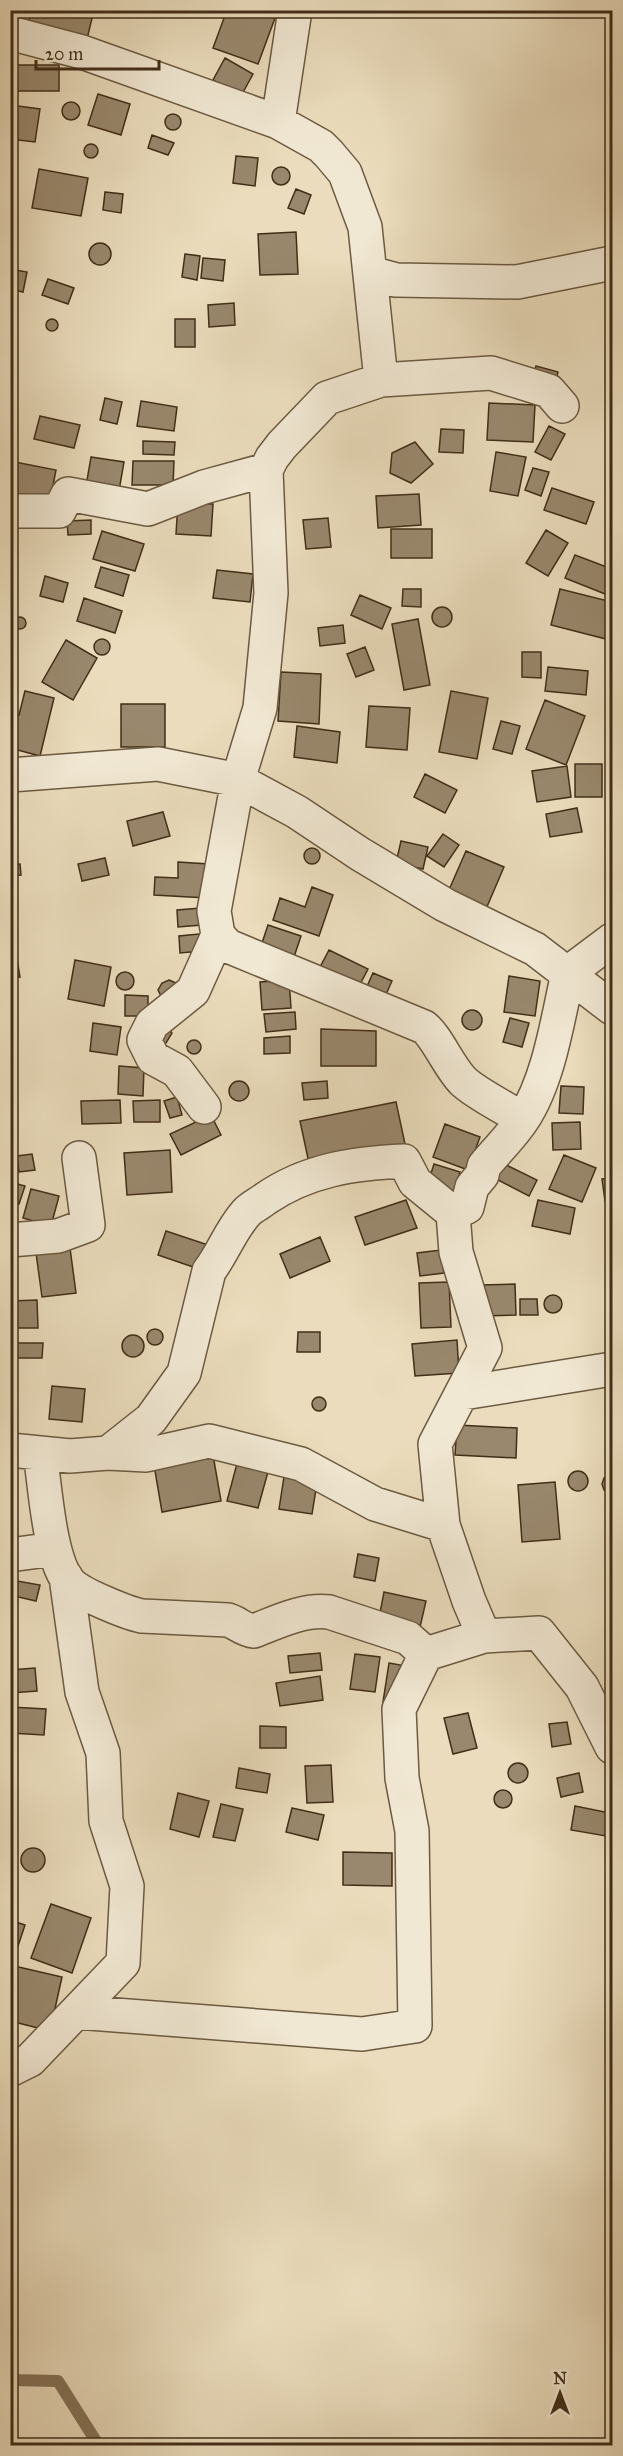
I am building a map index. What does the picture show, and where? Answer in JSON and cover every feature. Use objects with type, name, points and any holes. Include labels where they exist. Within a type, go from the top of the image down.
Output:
[{"type":"street","points":[[278,122],[295,10]]},
{"type":"street","points":[[10,33],[82,52],[278,122],[321,146],[345,173],[365,227],[381,380]]},
{"type":"street","points":[[370,273],[396,280],[517,282],[612,263]]},
{"type":"street","points":[[523,1119],[464,1082],[434,1041],[431,1033],[424,1027],[228,946],[218,935],[214,911],[238,780],[260,708],[271,593],[266,470],[272,458],[327,398],[381,380],[491,373],[549,391],[562,406]]},
{"type":"street","points":[[10,512],[59,512],[68,494],[148,509],[204,487],[266,470]]},
{"type":"street","points":[[10,775],[158,764],[238,780],[297,812],[445,906],[535,949],[612,1008]]},
{"type":"street","points":[[204,1107],[177,1071],[153,1058],[144,1040],[152,1024],[193,991],[218,935]]},
{"type":"street","points":[[453,1213],[467,1207],[472,1187],[482,1175],[484,1166],[523,1119],[553,1045],[568,973],[612,940]]},
{"type":"street","points":[[10,1240],[58,1236],[88,1225],[79,1158]]},
{"type":"street","points":[[108,1453],[151,1419],[184,1373],[209,1271],[218,1260],[223,1245],[248,1211],[281,1188],[308,1176],[361,1163],[404,1161],[415,1182],[453,1213],[456,1252],[485,1348],[435,1444],[443,1525],[484,1636]]},
{"type":"street","points":[[463,1393],[612,1369]]},
{"type":"street","points":[[10,2070],[30,2060],[123,1963],[127,1887],[106,1821],[103,1753],[82,1692],[60,1563],[25,1451],[70,1456],[108,1453],[146,1455],[209,1441],[301,1464],[375,1504],[443,1525]]},
{"type":"street","points":[[10,1555],[60,1563]]},
{"type":"street","points":[[60,1563],[70,1584],[129,1614],[228,1620],[235,1622],[245,1630],[254,1631],[306,1613],[329,1612],[408,1638],[426,1654]]},
{"type":"street","points":[[76,2012],[362,2034],[414,2026],[412,1831],[402,1778],[399,1709],[426,1654],[484,1636],[539,1633],[582,1687],[612,1747]]},
{"type":"building","points":[[32,10],[94,10],[87,39],[28,24]]},
{"type":"building","points":[[227,10],[278,10],[258,64],[213,48]]},
{"type":"building","points":[[225,58],[253,74],[241,96],[213,80]]},
{"type":"building","points":[[17,65],[59,65],[59,91],[17,91]]},
{"type":"building","points":[[98,94],[130,104],[121,135],[88,125]]},
{"type":"building","points":[[71,102],[77,105],[80,111],[77,117],[71,120],[65,117],[62,111],[65,105]]},
{"type":"building","points":[[10,105],[40,109],[35,142],[10,139]]},
{"type":"building","points":[[170,114],[176,114],[181,122],[179,128],[170,130],[165,125],[165,119]]},
{"type":"building","points":[[152,135],[174,143],[168,155],[148,148]]},
{"type":"building","points":[[91,144],[96,146],[98,151],[96,156],[91,158],[86,156],[84,151],[86,146]]},
{"type":"building","points":[[236,156],[258,158],[255,186],[233,183]]},
{"type":"building","points":[[277,167],[285,167],[290,172],[288,183],[277,185],[272,180],[272,172]]},
{"type":"building","points":[[39,169],[88,178],[81,216],[32,208]]},
{"type":"building","points":[[296,189],[311,195],[304,214],[288,208]]},
{"type":"building","points":[[105,192],[123,194],[121,213],[103,210]]},
{"type":"building","points":[[296,232],[298,274],[260,275],[258,234]]},
{"type":"building","points":[[96,243],[104,243],[111,250],[111,258],[104,265],[96,265],[89,258],[89,250]]},
{"type":"building","points":[[185,254],[200,256],[197,280],[182,277]]},
{"type":"building","points":[[203,258],[225,260],[223,281],[201,278]]},
{"type":"building","points":[[10,269],[27,272],[23,292],[10,289]]},
{"type":"building","points":[[48,279],[74,288],[68,304],[42,295]]},
{"type":"building","points":[[234,303],[235,325],[209,327],[208,305]]},
{"type":"building","points":[[54,319],[58,325],[54,331],[50,331],[46,323]]},
{"type":"building","points":[[175,319],[195,319],[195,347],[175,347]]},
{"type":"building","points":[[536,366],[558,372],[555,386],[533,380]]},
{"type":"building","points":[[105,398],[122,402],[117,424],[100,420]]},
{"type":"building","points":[[141,401],[177,407],[174,431],[137,426]]},
{"type":"building","points":[[489,403],[535,405],[533,442],[487,440]]},
{"type":"building","points":[[40,416],[80,425],[74,448],[34,439]]},
{"type":"building","points":[[549,426],[565,434],[551,460],[535,452]]},
{"type":"building","points":[[441,429],[464,430],[463,453],[439,452]]},
{"type":"building","points":[[143,441],[175,442],[174,455],[143,454]]},
{"type":"building","points":[[415,442],[433,464],[411,483],[390,473],[392,453]]},
{"type":"building","points":[[496,452],[526,457],[518,496],[490,491]]},
{"type":"building","points":[[91,457],[124,462],[119,491],[86,486]]},
{"type":"building","points":[[133,461],[174,461],[173,485],[132,485]]},
{"type":"building","points":[[15,462],[56,470],[50,501],[10,493]]},
{"type":"building","points":[[533,468],[549,472],[541,496],[525,490]]},
{"type":"building","points":[[552,488],[594,502],[586,524],[544,510]]},
{"type":"building","points":[[419,494],[421,525],[378,528],[376,496]]},
{"type":"building","points":[[178,502],[213,504],[211,536],[176,534]]},
{"type":"building","points":[[328,518],[331,547],[306,549],[303,520]]},
{"type":"building","points":[[91,520],[91,534],[68,535],[67,521]]},
{"type":"building","points":[[391,529],[432,529],[432,558],[391,558]]},
{"type":"building","points":[[546,530],[568,543],[548,576],[526,563]]},
{"type":"building","points":[[102,531],[144,544],[135,571],[93,559]]},
{"type":"building","points":[[575,555],[612,569],[610,596],[565,578]]},
{"type":"building","points":[[101,567],[129,575],[123,596],[95,587]]},
{"type":"building","points":[[217,570],[253,574],[250,602],[213,598]]},
{"type":"building","points":[[45,576],[68,583],[63,602],[40,596]]},
{"type":"building","points":[[403,589],[421,589],[421,607],[402,606]]},
{"type":"building","points":[[560,589],[612,602],[612,615],[606,639],[551,625]]},
{"type":"building","points":[[360,595],[391,608],[382,629],[351,615]]},
{"type":"building","points":[[84,598],[122,611],[115,633],[77,621]]},
{"type":"building","points":[[442,607],[449,610],[452,617],[449,624],[442,627],[435,624],[432,617],[435,610]]},
{"type":"building","points":[[22,617],[25,618],[25,628],[18,629],[15,628],[14,621],[15,618]]},
{"type":"building","points":[[418,619],[430,685],[404,690],[392,624]]},
{"type":"building","points":[[343,625],[345,643],[320,646],[318,628]]},
{"type":"building","points":[[102,639],[110,647],[102,655],[94,647]]},
{"type":"building","points":[[66,640],[97,658],[73,700],[42,682]]},
{"type":"building","points":[[365,647],[374,670],[356,677],[347,654]]},
{"type":"building","points":[[522,652],[541,652],[541,678],[522,677]]},
{"type":"building","points":[[548,667],[588,671],[586,695],[545,691]]},
{"type":"building","points":[[281,672],[321,674],[319,724],[278,721]]},
{"type":"building","points":[[25,691],[54,698],[40,756],[10,748],[10,713],[19,715]]},
{"type":"building","points":[[451,691],[488,698],[477,759],[439,752]]},
{"type":"building","points":[[545,700],[585,716],[566,765],[526,749]]},
{"type":"building","points":[[121,704],[165,704],[165,747],[121,747]]},
{"type":"building","points":[[369,706],[410,708],[407,750],[366,747]]},
{"type":"building","points":[[501,721],[520,726],[512,754],[493,749]]},
{"type":"building","points":[[297,726],[340,732],[337,763],[294,757]]},
{"type":"building","points":[[575,764],[602,764],[602,797],[575,797]]},
{"type":"building","points":[[567,766],[571,797],[537,802],[532,771]]},
{"type":"building","points":[[425,774],[457,790],[445,813],[414,797]]},
{"type":"building","points":[[577,808],[582,832],[550,837],[546,814]]},
{"type":"building","points":[[163,812],[170,836],[133,846],[127,821]]},
{"type":"building","points":[[443,834],[459,845],[444,867],[427,856]]},
{"type":"building","points":[[401,841],[428,847],[423,869],[396,863]]},
{"type":"building","points":[[312,848],[318,850],[320,856],[318,862],[312,864],[306,862],[304,856],[306,850]]},
{"type":"building","points":[[466,851],[504,867],[486,909],[448,892]]},
{"type":"building","points":[[105,858],[109,875],[82,881],[78,864]]},
{"type":"building","points":[[178,862],[209,864],[207,898],[154,895],[155,877],[178,878]]},
{"type":"building","points":[[20,864],[21,875],[10,876],[10,865]]},
{"type":"building","points":[[312,887],[333,895],[319,936],[273,920],[280,898],[305,907]]},
{"type":"building","points":[[201,908],[202,925],[178,927],[177,910]]},
{"type":"building","points":[[268,925],[301,936],[293,960],[260,949]]},
{"type":"building","points":[[199,934],[201,951],[180,953],[179,936]]},
{"type":"building","points":[[329,950],[368,969],[357,990],[318,971]]},
{"type":"building","points":[[17,959],[20,977],[10,978],[10,960]]},
{"type":"building","points":[[75,960],[111,967],[104,1006],[68,999]]},
{"type":"building","points":[[125,972],[131,975],[134,981],[131,987],[125,990],[119,987],[116,981],[119,975]]},
{"type":"building","points":[[373,973],[392,981],[383,1001],[364,993]]},
{"type":"building","points":[[509,976],[540,981],[535,1016],[504,1012]]},
{"type":"building","points":[[169,980],[176,983],[162,998],[158,990],[162,983]]},
{"type":"building","points":[[289,980],[291,1008],[262,1010],[260,982]]},
{"type":"building","points":[[125,995],[148,996],[148,1016],[125,1016]]},
{"type":"building","points":[[472,1010],[479,1013],[482,1020],[479,1027],[472,1030],[465,1027],[462,1020],[465,1013]]},
{"type":"building","points":[[295,1012],[296,1029],[266,1032],[264,1014]]},
{"type":"building","points":[[510,1018],[529,1023],[522,1047],[503,1042]]},
{"type":"building","points":[[93,1023],[121,1027],[117,1055],[90,1051]]},
{"type":"building","points":[[158,1027],[169,1029],[172,1033],[166,1043],[163,1044]]},
{"type":"building","points":[[321,1029],[376,1031],[376,1066],[321,1066]]},
{"type":"building","points":[[290,1036],[290,1053],[264,1054],[264,1038]]},
{"type":"building","points":[[191,1040],[197,1040],[201,1047],[197,1054],[191,1054],[187,1050],[187,1044]]},
{"type":"building","points":[[119,1066],[144,1068],[143,1096],[118,1094]]},
{"type":"building","points":[[239,1081],[246,1084],[249,1091],[246,1098],[239,1101],[232,1098],[229,1091],[232,1084]]},
{"type":"building","points":[[327,1081],[328,1098],[304,1100],[302,1083]]},
{"type":"building","points":[[561,1086],[584,1087],[583,1114],[559,1113]]},
{"type":"building","points":[[177,1097],[182,1115],[170,1118],[164,1101]]},
{"type":"building","points":[[120,1100],[121,1123],[82,1124],[81,1101]]},
{"type":"building","points":[[160,1100],[160,1122],[134,1122],[133,1101]]},
{"type":"building","points":[[396,1102],[405,1144],[309,1163],[300,1121]]},
{"type":"building","points":[[211,1115],[221,1135],[181,1155],[170,1134]]},
{"type":"building","points":[[580,1122],[581,1149],[553,1150],[552,1123]]},
{"type":"building","points":[[445,1124],[480,1137],[468,1170],[433,1157]]},
{"type":"building","points":[[170,1150],[172,1192],[127,1195],[124,1153]]},
{"type":"building","points":[[32,1154],[35,1170],[19,1172],[17,1156]]},
{"type":"building","points":[[564,1155],[596,1168],[582,1202],[549,1189]]},
{"type":"building","points":[[434,1164],[460,1172],[455,1191],[428,1183]]},
{"type":"building","points":[[504,1164],[537,1180],[529,1196],[496,1179]]},
{"type":"building","points":[[612,1178],[612,1200],[605,1201],[602,1179]]},
{"type":"building","points":[[10,1182],[25,1186],[19,1204],[10,1201]]},
{"type":"building","points":[[31,1189],[59,1196],[51,1226],[23,1218]]},
{"type":"building","points":[[406,1200],[417,1228],[365,1245],[355,1217]]},
{"type":"building","points":[[538,1200],[575,1208],[570,1234],[532,1226]]},
{"type":"building","points":[[166,1231],[208,1245],[199,1269],[158,1255]]},
{"type":"building","points":[[320,1237],[330,1261],[290,1278],[280,1254]]},
{"type":"building","points":[[70,1248],[76,1293],[42,1297],[36,1253]]},
{"type":"building","points":[[441,1250],[444,1273],[420,1276],[417,1253]]},
{"type":"building","points":[[449,1282],[451,1327],[421,1328],[419,1283]]},
{"type":"building","points":[[515,1284],[516,1315],[483,1316],[482,1285]]},
{"type":"building","points":[[553,1295],[559,1298],[562,1304],[559,1310],[553,1313],[547,1310],[544,1304],[547,1298]]},
{"type":"building","points":[[520,1299],[537,1299],[538,1315],[520,1315]]},
{"type":"building","points":[[37,1300],[38,1328],[10,1328],[10,1301]]},
{"type":"building","points":[[152,1329],[158,1329],[163,1337],[161,1343],[152,1345],[147,1340],[147,1334]]},
{"type":"building","points":[[298,1332],[320,1332],[320,1352],[297,1352]]},
{"type":"building","points":[[133,1335],[143,1342],[144,1346],[137,1356],[133,1357],[123,1350],[122,1346],[129,1336]]},
{"type":"building","points":[[457,1340],[459,1373],[415,1376],[412,1344]]},
{"type":"building","points":[[15,1343],[43,1343],[42,1358],[15,1358]]},
{"type":"building","points":[[52,1386],[85,1389],[82,1422],[49,1419]]},
{"type":"building","points":[[319,1397],[324,1399],[326,1404],[324,1409],[319,1411],[314,1409],[312,1404],[314,1399]]},
{"type":"building","points":[[457,1425],[517,1428],[516,1458],[455,1455]]},
{"type":"building","points":[[213,1455],[221,1501],[162,1512],[154,1465]]},
{"type":"building","points":[[238,1460],[269,1468],[258,1508],[227,1501]]},
{"type":"building","points":[[574,1471],[582,1471],[588,1477],[588,1485],[582,1491],[574,1491],[568,1485],[568,1477]]},
{"type":"building","points":[[612,1475],[612,1494],[604,1490],[602,1484],[604,1478]]},
{"type":"building","points":[[284,1477],[317,1483],[312,1514],[279,1509]]},
{"type":"building","points":[[555,1482],[560,1539],[522,1542],[518,1485]]},
{"type":"building","points":[[358,1554],[379,1558],[375,1581],[354,1577]]},
{"type":"building","points":[[17,1581],[40,1585],[36,1601],[14,1596]]},
{"type":"building","points":[[384,1592],[426,1601],[420,1627],[379,1618]]},
{"type":"building","points":[[320,1653],[322,1670],[290,1673],[288,1656]]},
{"type":"building","points":[[355,1654],[380,1657],[375,1692],[350,1689]]},
{"type":"building","points":[[389,1663],[406,1666],[400,1705],[383,1702]]},
{"type":"building","points":[[35,1668],[37,1691],[10,1693],[10,1670]]},
{"type":"building","points":[[320,1676],[323,1700],[280,1706],[276,1683]]},
{"type":"building","points":[[10,1707],[46,1709],[44,1735],[10,1733]]},
{"type":"building","points":[[468,1713],[477,1748],[453,1754],[444,1718]]},
{"type":"building","points":[[567,1722],[571,1744],[552,1747],[549,1724]]},
{"type":"building","points":[[260,1726],[286,1727],[286,1748],[260,1748]]},
{"type":"building","points":[[518,1763],[525,1766],[528,1773],[525,1780],[518,1783],[511,1780],[508,1773],[511,1766]]},
{"type":"building","points":[[331,1765],[333,1802],[307,1803],[305,1766]]},
{"type":"building","points":[[239,1768],[270,1774],[267,1793],[236,1788]]},
{"type":"building","points":[[579,1773],[583,1792],[561,1797],[557,1778]]},
{"type":"building","points":[[503,1790],[509,1793],[512,1799],[509,1805],[503,1808],[497,1805],[494,1799],[497,1793]]},
{"type":"building","points":[[178,1793],[209,1801],[199,1837],[170,1829]]},
{"type":"building","points":[[221,1804],[243,1809],[235,1841],[213,1837]]},
{"type":"building","points":[[575,1806],[610,1813],[606,1836],[571,1830]]},
{"type":"building","points":[[292,1808],[324,1815],[318,1840],[286,1832]]},
{"type":"building","points":[[33,1848],[41,1852],[45,1860],[41,1868],[33,1872],[25,1868],[21,1860],[25,1852]]},
{"type":"building","points":[[343,1852],[392,1853],[392,1886],[343,1885]]},
{"type":"building","points":[[51,1904],[91,1918],[72,1973],[31,1958]]},
{"type":"building","points":[[10,1920],[25,1925],[17,1949],[10,1947]]},
{"type":"building","points":[[10,1965],[62,1977],[50,2031],[10,2021]]},
{"type":"waterway","points":[[10,2380],[58,2381],[99,2446]]}]
